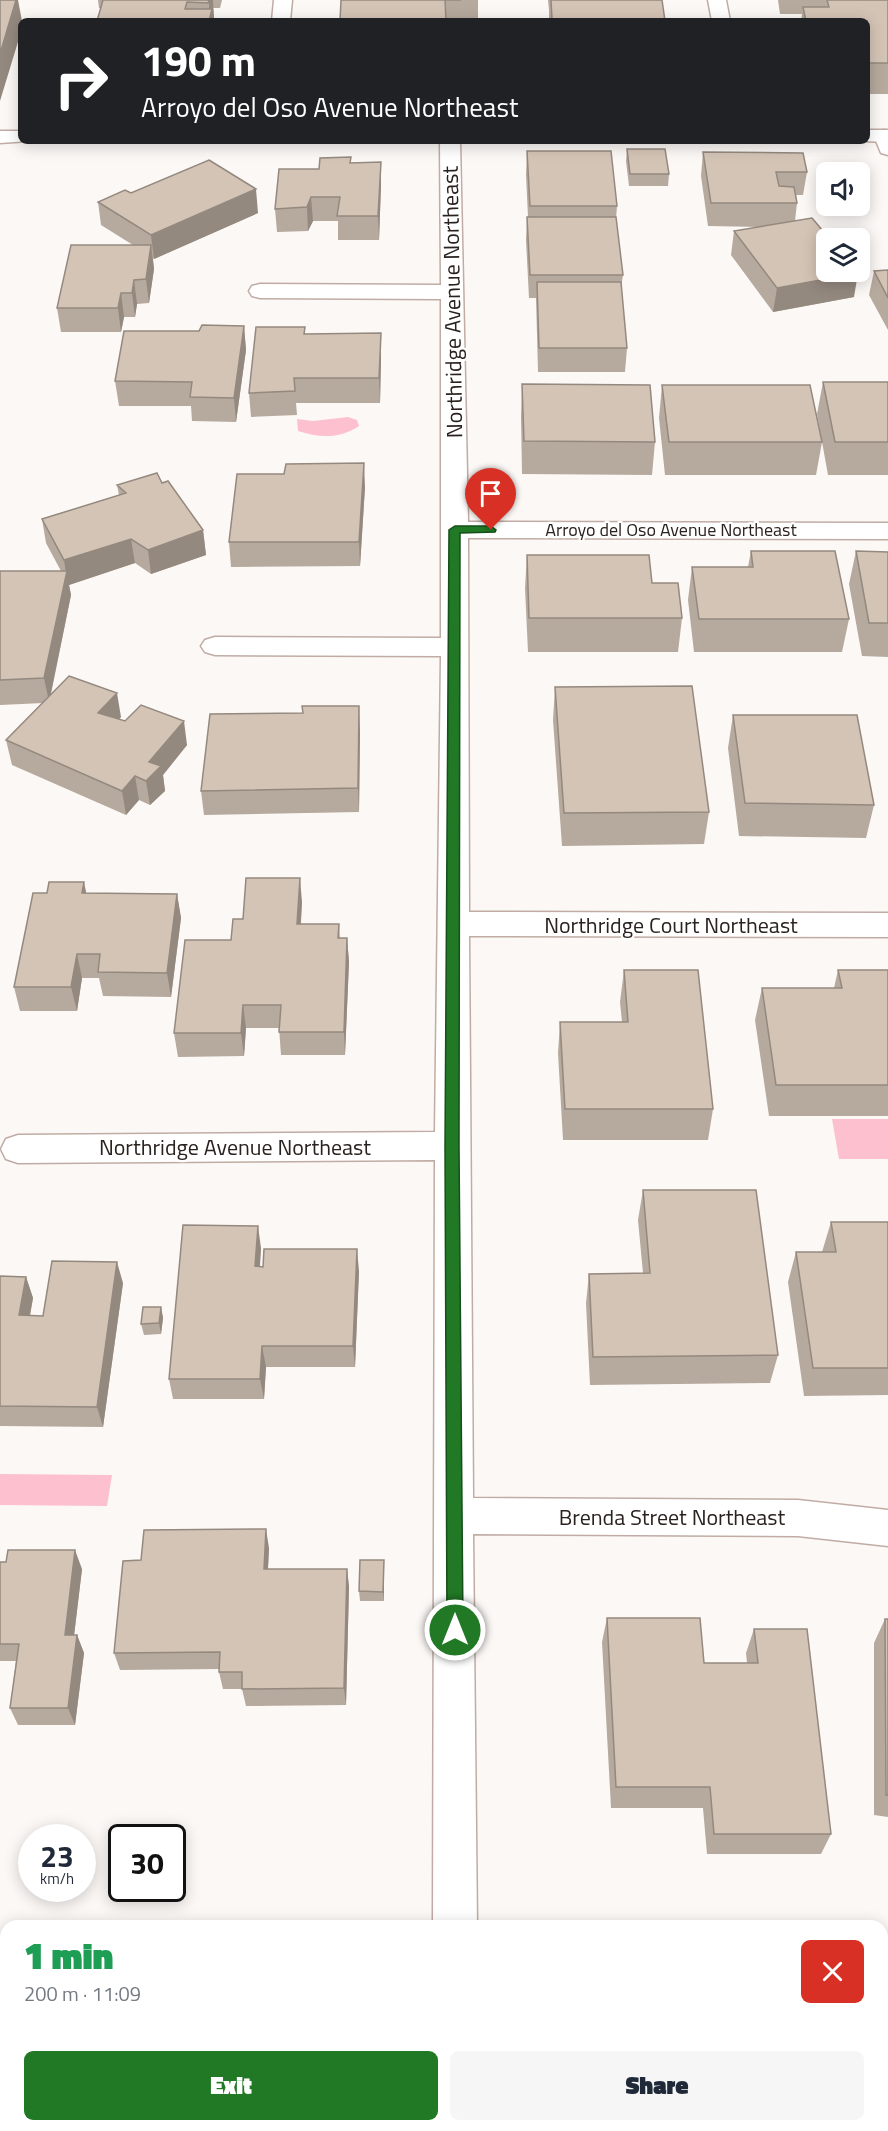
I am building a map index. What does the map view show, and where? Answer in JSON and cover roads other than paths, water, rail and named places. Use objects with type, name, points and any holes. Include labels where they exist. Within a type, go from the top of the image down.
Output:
[{"type":"street","points":[[281,18],[283,0]]},
{"type":"street","points":[[717,0],[720,18]]},
{"type":"street","points":[[0,137],[18,137]]},
{"type":"street","name":"Northridge Avenue Northeast","points":[[450,144],[450,292],[455,530],[452,1146],[455,1920]]},
{"type":"street","points":[[260,291],[450,292]]},
{"type":"street","name":"Arroyo del Oso Avenue Northeast","points":[[455,530],[888,531]]},
{"type":"street","points":[[215,646],[454,647]]},
{"type":"street","name":"Northridge Court Northeast","points":[[454,924],[888,925]]},
{"type":"street","name":"Northridge Avenue Northeast","points":[[18,1149],[452,1146]]},
{"type":"street","name":"Brenda Street Northeast","points":[[455,1516],[798,1518],[888,1528]]}]
